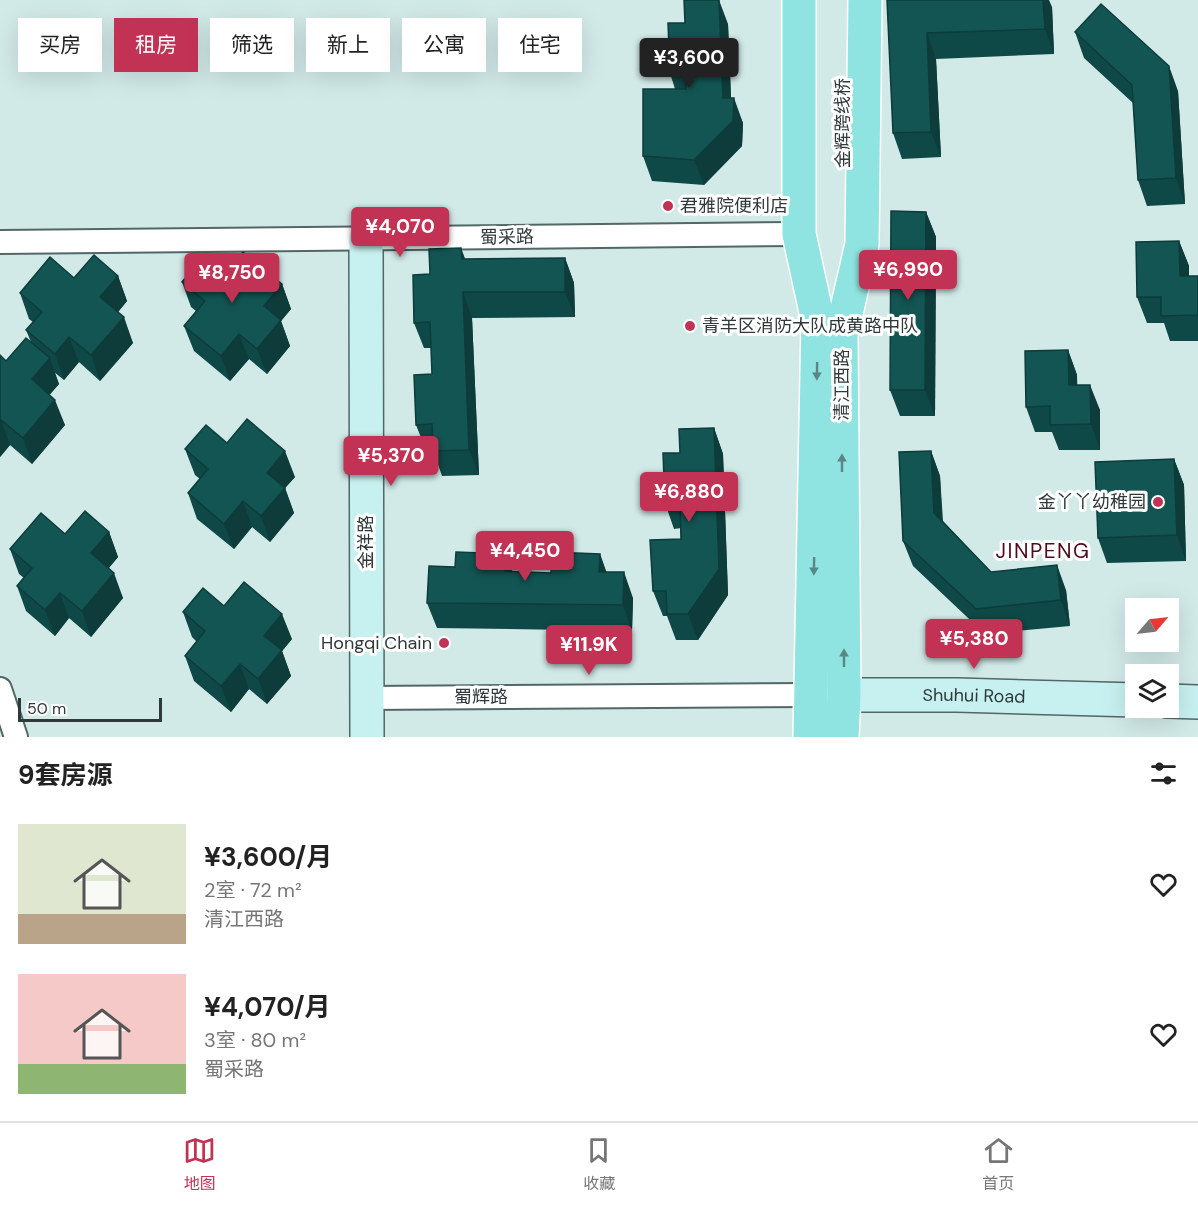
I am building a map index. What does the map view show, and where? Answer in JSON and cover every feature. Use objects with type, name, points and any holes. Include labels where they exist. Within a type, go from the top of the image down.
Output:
[{"type":"main road","points":[[799,0],[819,240],[830,328]]},
{"type":"main road","name":"金辉跨线桥","points":[[819,0],[819,240]]},
{"type":"main road","name":"金辉跨线桥","points":[[819,240],[844,0]]},
{"type":"main road","name":"清江西路","points":[[810,737],[830,328],[862,244],[865,0]]},
{"type":"main road","name":"清江西路","points":[[830,328],[844,695],[842,737]]},
{"type":"street","name":"蜀采路","points":[[0,242],[366,238],[819,240]]},
{"type":"street","name":"金祥路","points":[[366,238],[367,737]]},
{"type":"street","points":[[0,689],[16,737]]},
{"type":"street","name":"蜀辉路","points":[[366,698],[812,695]]},
{"type":"street","name":"Shuhui Road","points":[[812,695],[957,695],[1125,700]]},
{"type":"street","points":[[1179,701],[1198,702]]},
{"type":"building","points":[[684,0],[719,0],[723,98],[734,98],[733,121],[694,160],[643,156],[643,89],[686,89],[685,73],[670,73],[668,23],[685,23]]},
{"type":"building","points":[[887,0],[1043,0],[1045,29],[927,33],[931,132],[893,133]]},
{"type":"building","points":[[1101,4],[1169,66],[1176,178],[1138,180],[1132,85],[1075,32]]},
{"type":"building","points":[[891,211],[926,212],[925,390],[890,390]]},
{"type":"building","points":[[1179,241],[1180,276],[1198,276],[1198,315],[1161,316],[1161,297],[1137,297],[1136,242]]},
{"type":"building","points":[[461,248],[462,259],[565,258],[565,292],[463,292],[469,450],[433,451],[432,424],[416,425],[414,375],[432,374],[430,322],[414,323],[413,275],[430,274],[429,249]]},
{"type":"building","points":[[243,252],[282,284],[264,306],[281,320],[257,349],[239,334],[221,356],[184,326],[205,301],[182,282],[202,258],[223,275]]},
{"type":"building","points":[[94,255],[118,276],[100,297],[124,317],[91,355],[69,337],[55,354],[26,330],[42,312],[20,293],[50,257],[74,278]]},
{"type":"building","points":[[26,338],[50,358],[32,379],[55,400],[23,438],[0,421],[0,355],[6,361]]},
{"type":"building","points":[[1068,350],[1069,385],[1090,385],[1091,424],[1050,425],[1050,406],[1026,407],[1025,351]]},
{"type":"building","points":[[247,419],[285,451],[267,473],[285,488],[261,516],[243,501],[224,524],[188,493],[208,469],[185,449],[206,425],[227,443]]},
{"type":"building","points":[[714,428],[719,569],[688,614],[667,614],[666,591],[653,591],[650,540],[681,539],[680,503],[665,503],[663,453],[680,453],[679,429]]},
{"type":"building","points":[[931,451],[934,513],[991,572],[1057,565],[1061,600],[976,609],[903,541],[899,452]]},
{"type":"building","points":[[1174,459],[1177,535],[1098,538],[1095,462]]},
{"type":"building","points":[[85,511],[109,532],[91,553],[114,573],[82,611],[60,593],[45,610],[17,586],[32,568],[10,549],[41,513],[65,534]]},
{"type":"building","points":[[456,552],[506,554],[505,571],[551,573],[552,552],[600,554],[599,572],[624,572],[623,605],[427,603],[429,566],[455,567]]},
{"type":"building","points":[[244,582],[282,614],[264,636],[282,650],[258,679],[240,664],[221,686],[185,656],[205,631],[183,612],[203,588],[224,606]]},
{"type":"place","name":"君雅院便利店","points":[[668,206]]},
{"type":"place","name":"青羊区消防大队成黄路中队","points":[[690,326]]},
{"type":"place","name":"金丫丫幼稚园","points":[[1158,502]]},
{"type":"place","name":"Hongqi Chain","points":[[444,643]]},
{"type":"district","name":"JINPENG","points":[[1043,551]]}]
